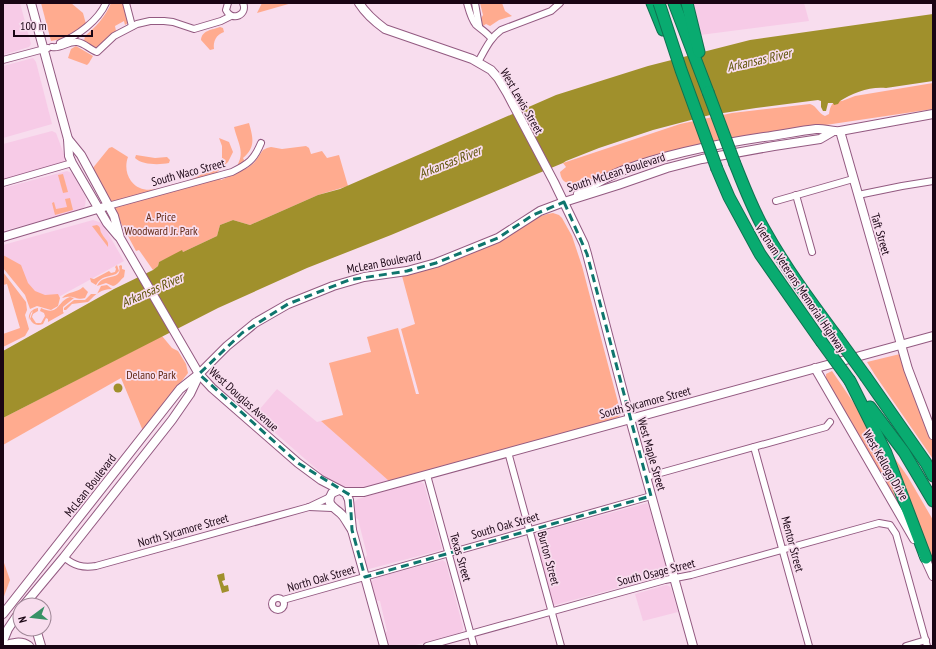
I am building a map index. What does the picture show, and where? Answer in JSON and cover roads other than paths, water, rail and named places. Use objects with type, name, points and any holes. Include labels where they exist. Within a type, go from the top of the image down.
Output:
[{"type":"highway","points":[[652,3],[681,70]]},
{"type":"highway","name":"Vietnam Veterans Memorial Highway","points":[[659,3],[681,70],[717,169],[732,203],[760,254],[850,381],[904,452],[933,501]]},
{"type":"highway","name":"Vietnam Veterans Memorial Highway","points":[[674,3],[735,164],[760,221],[773,245],[804,292],[930,468],[933,476]]},
{"type":"highway","points":[[688,3],[708,92]]},
{"type":"highway","points":[[850,381],[886,453],[926,558]]},
{"type":"main road","name":"West Douglas Avenue","points":[[31,3],[68,139],[69,156],[72,163],[106,223],[120,238],[199,374],[217,393],[298,463],[321,480],[342,491]]},
{"type":"main road","name":"West Lewis Street","points":[[359,3],[373,21],[385,29],[468,57],[491,70],[507,93],[564,202]]},
{"type":"main road","name":"South McLean Boulevard","points":[[564,202],[610,176],[624,170],[673,155],[738,141],[818,129],[836,131],[933,114]]},
{"type":"main road","name":"South McLean Boulevard","points":[[564,202],[674,166],[702,159],[820,139],[836,131]]},
{"type":"main road","name":"Taft Street","points":[[836,131],[858,195],[901,344]]},
{"type":"main road","name":"West Douglas Avenue","points":[[68,139],[81,155],[114,216],[120,238]]},
{"type":"main road","name":"McLean Boulevard","points":[[3,614],[180,389],[199,374],[242,333],[288,304],[332,286],[364,277],[407,272],[436,263],[498,238],[533,215],[564,202]]},
{"type":"main road","name":"West Maple Street","points":[[564,202],[584,244],[587,254],[630,419],[693,646]]},
{"type":"main road","points":[[3,237],[108,206]]},
{"type":"main road","name":"South Sycamore Street","points":[[342,491],[364,492],[933,336]]},
{"type":"main road","points":[[901,344],[908,369],[933,434]]},
{"type":"main road","name":"West Kellogg Drive","points":[[815,368],[926,558],[933,576]]},
{"type":"main road","name":"McLean Boulevard","points":[[33,597],[172,420],[190,394],[199,374]]},
{"type":"main road","name":"West Douglas Avenue","points":[[321,480],[330,496],[329,501],[334,509]]},
{"type":"main road","points":[[330,496],[335,491],[342,491],[348,496],[352,530]]},
{"type":"main road","name":"South Sycamore Street","points":[[349,503],[364,492]]},
{"type":"main road","points":[[334,509],[343,509],[349,503]]},
{"type":"main road","points":[[334,509],[345,518],[352,530],[384,646]]},
{"type":"main road","points":[[23,587],[25,597]]},
{"type":"main road","points":[[3,641],[12,623]]},
{"type":"main road","points":[[3,646],[19,642],[29,646]]},
{"type":"street","points":[[82,43],[83,34],[98,16],[106,3]]},
{"type":"street","points":[[126,3],[132,26]]},
{"type":"street","points":[[228,3],[226,10],[231,16]]},
{"type":"street","points":[[3,60],[43,49],[60,47],[75,42],[82,43],[94,52],[97,52],[114,36],[132,26],[145,22],[173,22],[194,29],[221,21],[231,16],[234,17],[241,15],[244,9],[243,3]]},
{"type":"street","points":[[467,3],[473,20],[491,38]]},
{"type":"street","points":[[475,3],[478,24],[480,27]]},
{"type":"street","points":[[478,62],[491,38],[501,30],[551,11],[560,3]]},
{"type":"street","points":[[52,47],[66,40],[90,24]]},
{"type":"street","name":"South Waco Street","points":[[108,206],[232,172],[252,160],[261,143]]},
{"type":"street","points":[[3,183],[72,163]]},
{"type":"street","points":[[776,201],[853,179]]},
{"type":"street","points":[[858,195],[933,181]]},
{"type":"street","points":[[796,195],[812,252]]},
{"type":"street","points":[[646,477],[826,427],[830,422]]},
{"type":"street","name":"Mentor Street","points":[[754,447],[809,646]]},
{"type":"street","name":"Burton Street","points":[[508,452],[561,646]]},
{"type":"street","name":"Texas Street","points":[[427,475],[474,646]]},
{"type":"street","name":"North Sycamore Street","points":[[64,558],[82,567],[96,566],[309,507],[330,496]]},
{"type":"street","name":"South Oak Street","points":[[365,576],[651,496]]},
{"type":"street","name":"North Sycamore Street","points":[[309,507],[334,509]]},
{"type":"street","name":"South Osage Street","points":[[427,646],[879,523],[890,525],[896,534],[926,643]]},
{"type":"street","name":"North Oak Street","points":[[283,600],[365,576]]},
{"type":"street","points":[[906,646],[926,643]]},
{"type":"water","name":"Arkansas River","points":[[933,14],[933,81],[886,88],[874,88],[862,91],[845,98],[838,104],[834,105],[833,103],[828,103],[826,111],[823,111],[821,101],[818,100],[710,115],[653,130],[599,148],[391,235],[307,268],[218,308],[3,418],[3,351],[114,289],[153,270],[158,266],[159,262],[182,250],[183,252],[217,236],[220,225],[233,220],[250,225],[318,195],[340,189],[556,95],[648,66],[750,40]]},
{"type":"water","points":[[118,383],[123,388],[118,393],[113,388]]},
{"type":"water","points":[[224,573],[225,580],[222,581],[224,586],[228,585],[229,591],[222,593],[217,575]]},
{"type":"park label","name":"A. Price Woodward Jr. Park","points":[[161,223]]},
{"type":"park label","name":"Delano Park","points":[[151,374]]}]
